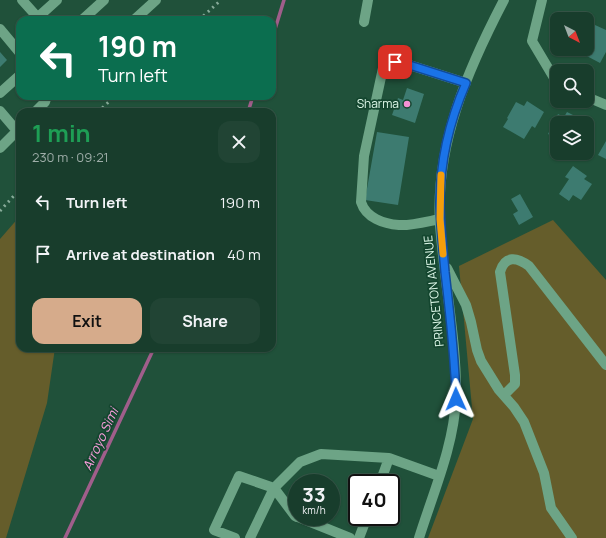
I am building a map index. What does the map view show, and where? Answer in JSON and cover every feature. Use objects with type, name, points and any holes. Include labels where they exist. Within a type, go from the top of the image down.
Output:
[{"type":"street","points":[[22,0],[35,16]]},
{"type":"street","points":[[41,16],[57,0]]},
{"type":"street","points":[[86,16],[104,0]]},
{"type":"street","points":[[138,16],[156,0]]},
{"type":"street","points":[[364,22],[368,0]]},
{"type":"street","name":"PRINCETON AVENUE","points":[[418,538],[439,476],[452,428],[456,399],[455,369],[440,219],[443,165],[455,112],[486,35],[504,0]]},
{"type":"street","points":[[542,0],[532,41],[550,71]]},
{"type":"street","points":[[0,29],[16,48]]},
{"type":"street","points":[[440,219],[400,226],[370,216],[363,208],[361,202],[364,156],[383,68],[386,64],[390,62],[400,62],[466,83]]},
{"type":"street","points":[[0,94],[16,79]]},
{"type":"street","points":[[594,99],[606,105]]},
{"type":"street","points":[[39,108],[46,100]]},
{"type":"street","points":[[0,111],[16,127]]},
{"type":"street","points":[[0,148],[16,131]]},
{"type":"street","points":[[504,395],[515,384],[500,272],[502,265],[511,259],[523,262],[529,266],[606,365]]},
{"type":"street","points":[[444,263],[466,305],[481,361],[492,380],[524,422],[544,473],[551,508],[572,538]]},
{"type":"street","points":[[250,538],[274,488],[300,462],[321,454],[389,458],[439,476]]},
{"type":"street","points":[[383,474],[389,458]]},
{"type":"street","points":[[235,538],[214,530],[239,476],[274,488],[288,507]]},
{"type":"street","points":[[320,526],[350,538]]},
{"type":"street","points":[[360,538],[364,526]]},
{"type":"shaded area","points":[[553,220],[606,280],[606,538],[428,538],[473,419],[459,266]]},
{"type":"shaded area","points":[[16,221],[16,352],[54,352],[47,403],[6,538],[0,538],[0,239]]},
{"type":"building","points":[[595,25],[606,30],[606,52],[600,63],[587,56],[594,56]]},
{"type":"building","points":[[0,52],[7,60],[0,67]]},
{"type":"building","points":[[407,88],[424,94],[415,123],[392,115],[398,98],[403,100]]},
{"type":"building","points":[[527,101],[544,112],[535,128],[532,126],[524,139],[503,127],[516,102],[524,106]]},
{"type":"building","points":[[567,112],[575,116],[565,116]]},
{"type":"building","points":[[377,132],[409,137],[398,205],[365,200]]},
{"type":"building","points":[[606,141],[606,159],[598,155]]},
{"type":"building","points":[[573,166],[587,176],[584,179],[592,184],[581,200],[573,195],[569,201],[559,194],[569,179],[565,177]]},
{"type":"building","points":[[520,194],[533,217],[519,225],[513,214],[518,211],[511,199]]},
{"type":"waterway","points":[[276,26],[284,0]]},
{"type":"waterway","points":[[249,108],[252,100]]},
{"type":"waterway","name":"Arroyo Simi","points":[[65,538],[152,352]]},
{"type":"railway","points":[[203,16],[221,0]]},
{"type":"railway","points":[[102,108],[111,100]]},
{"type":"railway","points":[[0,211],[16,193]]},
{"type":"slow traffic","points":[[441,175],[440,225],[443,254]]},
{"type":"place","name":"Sharma","points":[[407,104]]},
{"type":"route","points":[[395,62],[400,62],[466,83],[459,99],[448,138],[442,172],[440,200],[440,225],[455,369],[456,399]]}]
